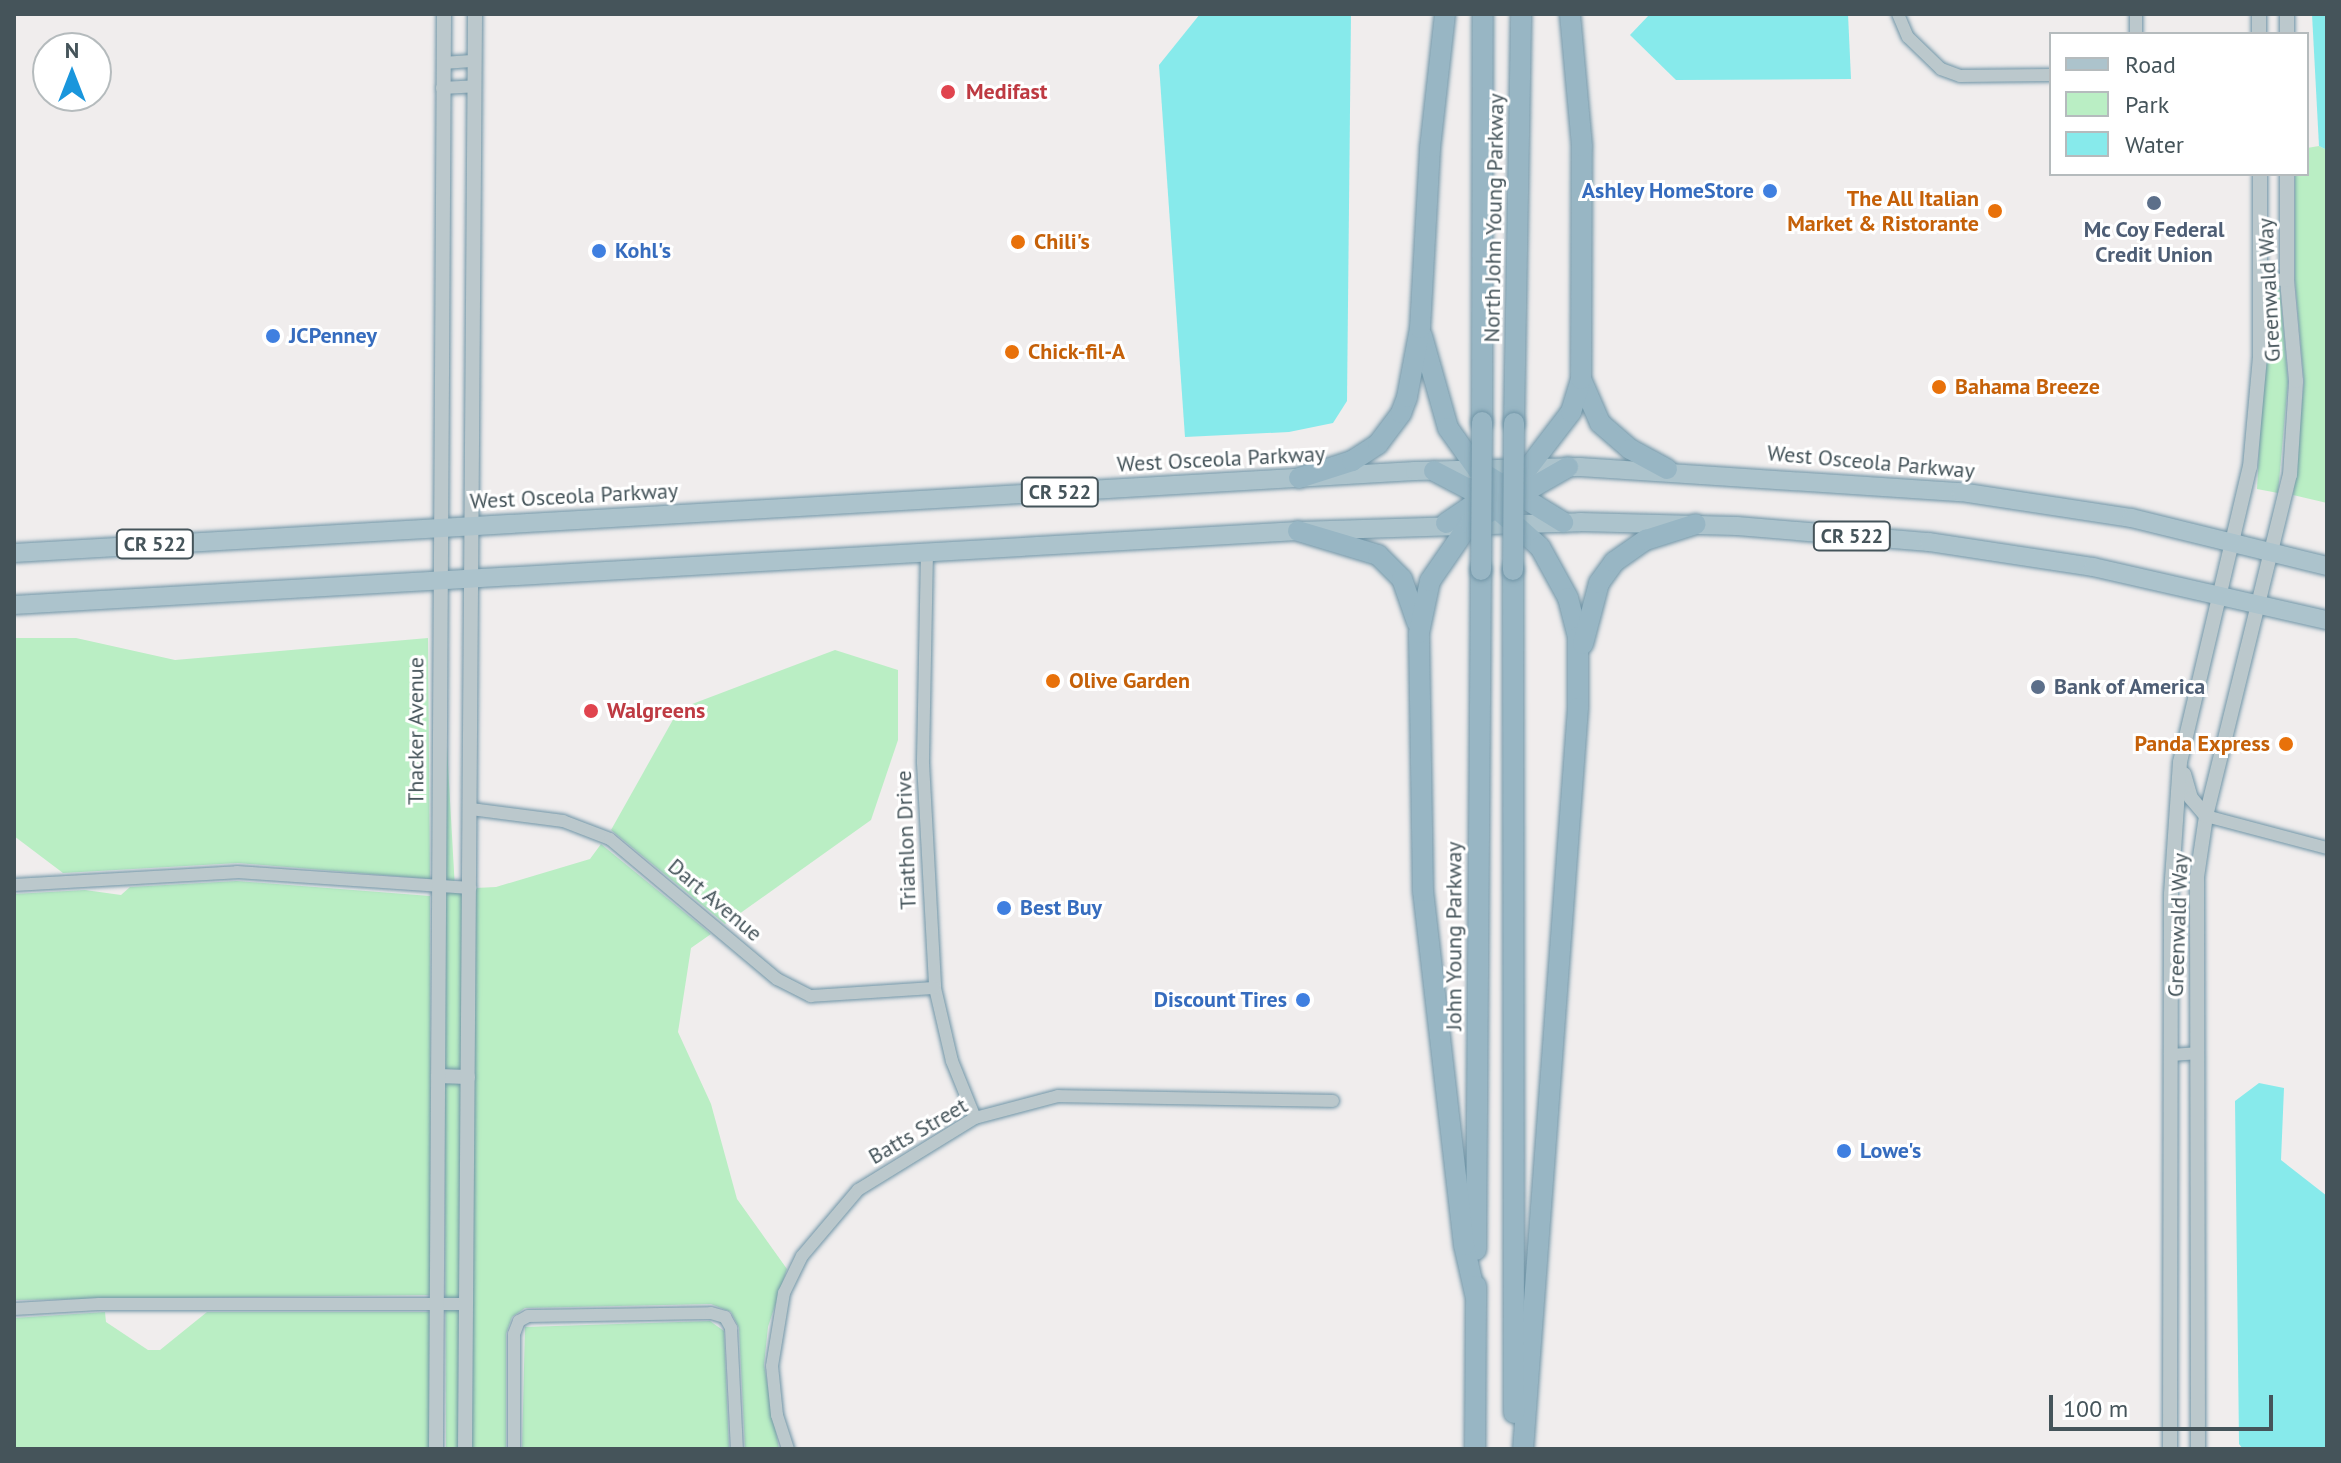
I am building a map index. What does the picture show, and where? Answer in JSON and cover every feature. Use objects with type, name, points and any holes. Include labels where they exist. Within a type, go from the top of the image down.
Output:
[{"type":"highway","points":[[1299,478],[1352,461],[1390,432],[1407,397],[1420,328],[1430,148],[1445,14]]},
{"type":"highway","name":"North John Young Parkway","points":[[1482,422],[1483,14]]},
{"type":"highway","name":"North John Young Parkway","points":[[1514,1449],[1513,570],[1521,14]]},
{"type":"highway","points":[[1419,633],[1430,581],[1470,523],[1528,468],[1571,412],[1581,379],[1582,146],[1570,14]]},
{"type":"highway","points":[[1420,328],[1437,402],[1448,428],[1559,577],[1574,617],[1579,659]]},
{"type":"highway","points":[[1581,379],[1600,423],[1630,449],[1667,469]]},
{"type":"highway","name":"John Young Parkway","points":[[1475,1449],[1482,422]]},
{"type":"highway","points":[[1446,523],[1498,496],[1568,467]]},
{"type":"highway","points":[[1434,471],[1563,522]]},
{"type":"highway","points":[[1523,1449],[1579,659],[1593,599],[1614,562],[1646,540],[1696,524]]},
{"type":"highway","points":[[1298,531],[1351,543],[1389,564],[1412,599],[1419,633],[1423,891],[1464,1245],[1476,1298]]},
{"type":"main road","name":"West Osceola Parkway","points":[[14,553],[1299,478],[1568,467],[1667,469],[1961,492],[2131,518],[2327,566]]},
{"type":"main road","name":"CR 522","points":[[14,605],[1446,523],[1563,522],[1696,524],[1929,542],[2220,592],[2327,620]]},
{"type":"street","name":"Thacker Avenue","points":[[436,1449],[439,1304],[438,528],[444,272],[444,14]]},
{"type":"street","points":[[465,1449],[475,579],[475,14]]},
{"type":"street","points":[[1898,14],[1908,37],[1941,69],[1960,76],[2049,75]]},
{"type":"street","points":[[443,63],[475,61]]},
{"type":"street","points":[[442,88],[475,86]]},
{"type":"street","name":"Greenwald Way","points":[[2170,1449],[2171,894],[2180,762],[2234,541],[2256,414],[2261,279],[2260,176]]},
{"type":"street","name":"Greenwald Way","points":[[2198,1449],[2197,877],[2206,816],[2273,552],[2295,422],[2287,280],[2287,176]]},
{"type":"street","points":[[2261,279],[2287,280]]},
{"type":"street","name":"Triathlon Drive","points":[[927,552],[923,763],[935,988],[952,1061],[975,1118]]},
{"type":"street","points":[[2180,762],[2191,798],[2206,816],[2327,848]]},
{"type":"street","name":"Dart Avenue","points":[[471,809],[563,821],[610,839],[777,979],[811,996],[935,988]]},
{"type":"street","points":[[14,885],[237,872],[470,888]]},
{"type":"street","points":[[2170,1055],[2197,1053]]},
{"type":"street","points":[[438,1076],[468,1077]]},
{"type":"street","name":"Batts Street","points":[[788,1449],[777,1415],[772,1366],[784,1293],[802,1256],[858,1190],[975,1118],[1058,1096],[1333,1101]]},
{"type":"street","points":[[14,1309],[465,1304]]},
{"type":"street","points":[[514,1449],[514,1334],[519,1321],[528,1316],[711,1313],[725,1317],[731,1328],[737,1449]]},
{"type":"green space","points":[[2319,146],[2327,150],[2327,503],[2293,495],[2304,382],[2295,280],[2295,176],[2309,176],[2309,148]]},
{"type":"green space","points":[[2268,288],[2280,289],[2288,382],[2278,493],[2257,489]]},
{"type":"green space","points":[[14,638],[76,638],[175,660],[428,638],[430,879],[238,863],[63,873],[14,836]]},
{"type":"green space","points":[[835,650],[898,670],[898,740],[871,820],[725,924],[611,830],[679,709]]},
{"type":"green space","points":[[443,676],[455,889],[496,887],[590,859],[601,844],[711,934],[691,948],[678,1032],[711,1104],[737,1199],[787,1269],[768,1327],[764,1365],[779,1449],[745,1449],[739,1328],[731,1312],[711,1304],[525,1308],[512,1317],[506,1334],[506,1449],[446,1449]]},
{"type":"green space","points":[[237,881],[430,896],[431,1295],[14,1300],[14,894],[85,890],[121,895],[130,887]]},
{"type":"green space","points":[[105,1312],[106,1322],[148,1350],[160,1350],[207,1312],[431,1312],[430,1449],[14,1449],[14,1318]]},
{"type":"green space","points":[[710,1321],[724,1331],[729,1449],[522,1449],[525,1327]]},
{"type":"water","points":[[1200,14],[1351,14],[1347,401],[1333,423],[1289,432],[1185,437],[1159,65]]},
{"type":"water","points":[[1650,14],[1848,14],[1851,79],[1676,80],[1630,35]]},
{"type":"water","points":[[2312,14],[2327,14],[2327,150],[2319,146]]},
{"type":"water","points":[[2259,1083],[2284,1088],[2281,1160],[2327,1196],[2327,1449],[2243,1449],[2239,1444],[2235,1101]]},
{"type":"place","name":"Medifast","points":[[948,92]]},
{"type":"place","name":"Ashley HomeStore","points":[[1770,191]]},
{"type":"place","name":"Mc Coy Federal Credit Union","points":[[2154,203]]},
{"type":"place","name":"The All Italian Market & Ristorante","points":[[1995,211]]},
{"type":"place","name":"Chili's","points":[[1018,242]]},
{"type":"place","name":"Kohl's","points":[[599,251]]},
{"type":"place","name":"JCPenney","points":[[273,336]]},
{"type":"place","name":"Chick-fil-A","points":[[1012,352]]},
{"type":"place","name":"Bahama Breeze","points":[[1939,387]]},
{"type":"place","name":"Olive Garden","points":[[1053,681]]},
{"type":"place","name":"Bank of America","points":[[2038,687]]},
{"type":"place","name":"Walgreens","points":[[591,711]]},
{"type":"place","name":"Panda Express","points":[[2286,744]]},
{"type":"place","name":"Best Buy","points":[[1004,908]]},
{"type":"place","name":"Discount Tires","points":[[1303,1000]]},
{"type":"place","name":"Lowe's","points":[[1844,1151]]}]
